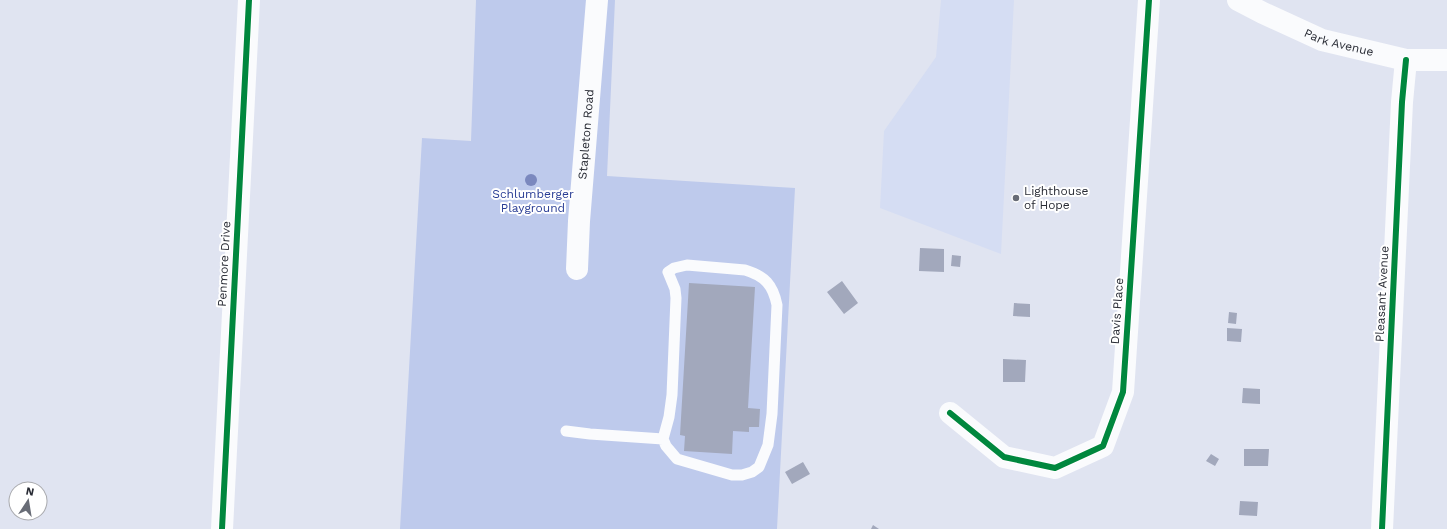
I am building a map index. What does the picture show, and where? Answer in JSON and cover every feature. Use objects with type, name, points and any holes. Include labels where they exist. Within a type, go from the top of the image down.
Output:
[{"type":"street","name":"Penmore Drive","points":[[222,529],[249,0]]},
{"type":"street","name":"Stapleton Road","points":[[577,268],[580,206],[597,0]]},
{"type":"street","name":"Davis Place","points":[[950,413],[1004,457],[1055,468],[1103,446],[1123,392],[1149,0]]},
{"type":"street","name":"Park Avenue","points":[[1238,0],[1264,7],[1322,40],[1406,60],[1447,60]]},
{"type":"street","name":"Pleasant Avenue","points":[[1382,529],[1401,110],[1406,60]]},
{"type":"lane","points":[[686,265],[754,272],[770,285],[775,294],[776,305],[772,414],[768,445],[764,458],[759,467],[752,472],[742,475],[732,475],[678,459],[666,446],[663,439],[669,417],[672,395],[676,298],[675,289],[668,272],[674,268],[686,265]]},
{"type":"lane","points":[[566,431],[663,439]]},
{"type":"shaded area","points":[[941,0],[1014,0],[1001,254],[880,208],[884,131],[936,57]]},
{"type":"green space","name":"Schlumberger Playground","points":[[476,0],[615,0],[607,176],[795,188],[777,529],[400,529],[422,138],[471,141]]},
{"type":"building","points":[[920,248],[944,249],[944,272],[919,271]]},
{"type":"building","points":[[952,255],[961,256],[960,267],[951,266]]},
{"type":"building","points":[[842,281],[858,303],[844,314],[827,292]]},
{"type":"building","points":[[689,283],[755,287],[748,408],[760,409],[759,427],[749,427],[749,432],[733,431],[732,454],[684,451],[685,436],[680,435]]},
{"type":"building","points":[[1014,303],[1030,304],[1030,317],[1013,316]]},
{"type":"building","points":[[1229,312],[1237,313],[1236,324],[1228,323]]},
{"type":"building","points":[[1227,328],[1242,329],[1241,342],[1227,341]]},
{"type":"building","points":[[1003,359],[1026,360],[1025,382],[1003,382]]},
{"type":"building","points":[[1243,388],[1260,389],[1260,404],[1242,403]]},
{"type":"building","points":[[1244,449],[1269,449],[1268,466],[1244,466]]},
{"type":"building","points":[[1211,454],[1219,459],[1215,466],[1206,461]]},
{"type":"building","points":[[803,462],[810,474],[792,484],[785,472]]},
{"type":"building","points":[[1240,501],[1258,502],[1257,516],[1239,515]]},
{"type":"building","points":[[873,525],[879,529],[871,529]]},
{"type":"cycle path","points":[[222,529],[249,0]]},
{"type":"cycle path","points":[[950,413],[1004,457],[1055,468],[1103,446],[1123,392],[1149,0]]},
{"type":"cycle path","points":[[1382,529],[1402,102],[1406,60]]},
{"type":"place","name":"Lighthouse of Hope","points":[[1016,198]]}]
